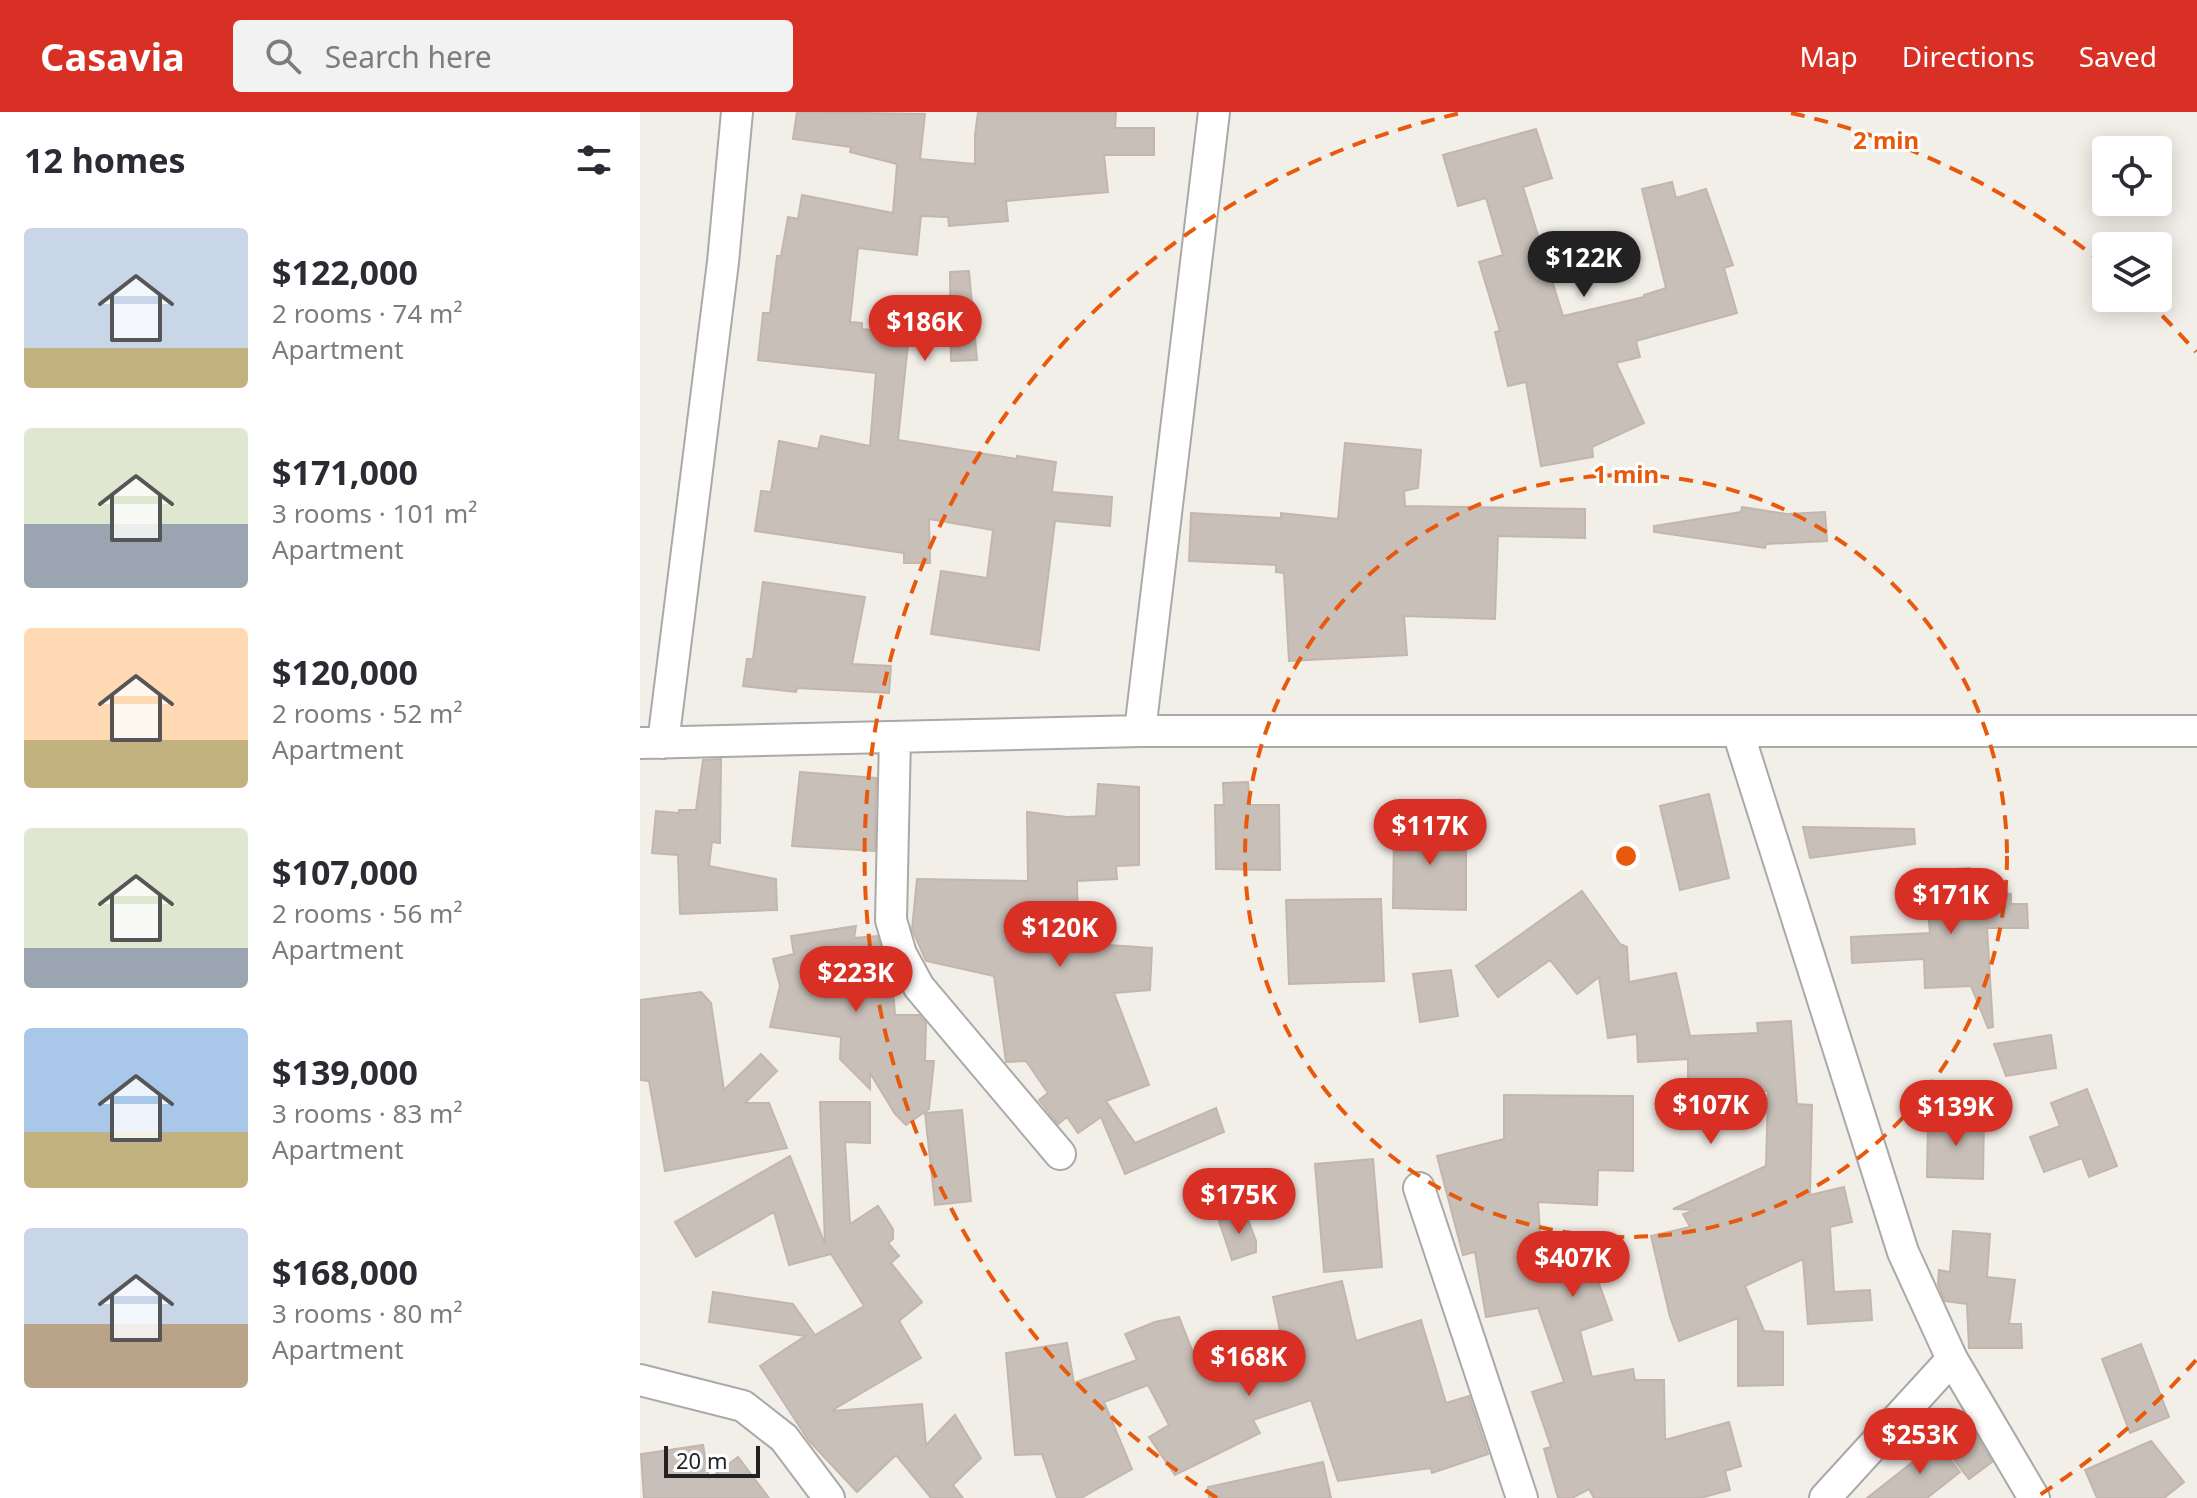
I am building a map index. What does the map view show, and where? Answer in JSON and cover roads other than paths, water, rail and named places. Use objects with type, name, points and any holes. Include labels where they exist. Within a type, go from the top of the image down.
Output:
[{"type":"street","points":[[737,112],[722,278],[652,743],[1140,731],[2197,731]]},
{"type":"street","points":[[1140,731],[1214,112]]},
{"type":"street","points":[[1738,732],[1903,1252],[1952,1359],[2034,1498]]},
{"type":"street","points":[[895,737],[891,920],[901,954],[919,987],[1060,1154]]},
{"type":"street","points":[[1419,1188],[1522,1498]]},
{"type":"street","points":[[1825,1498],[1952,1359]]},
{"type":"street","points":[[640,1380],[743,1406],[784,1438],[829,1498]]}]
